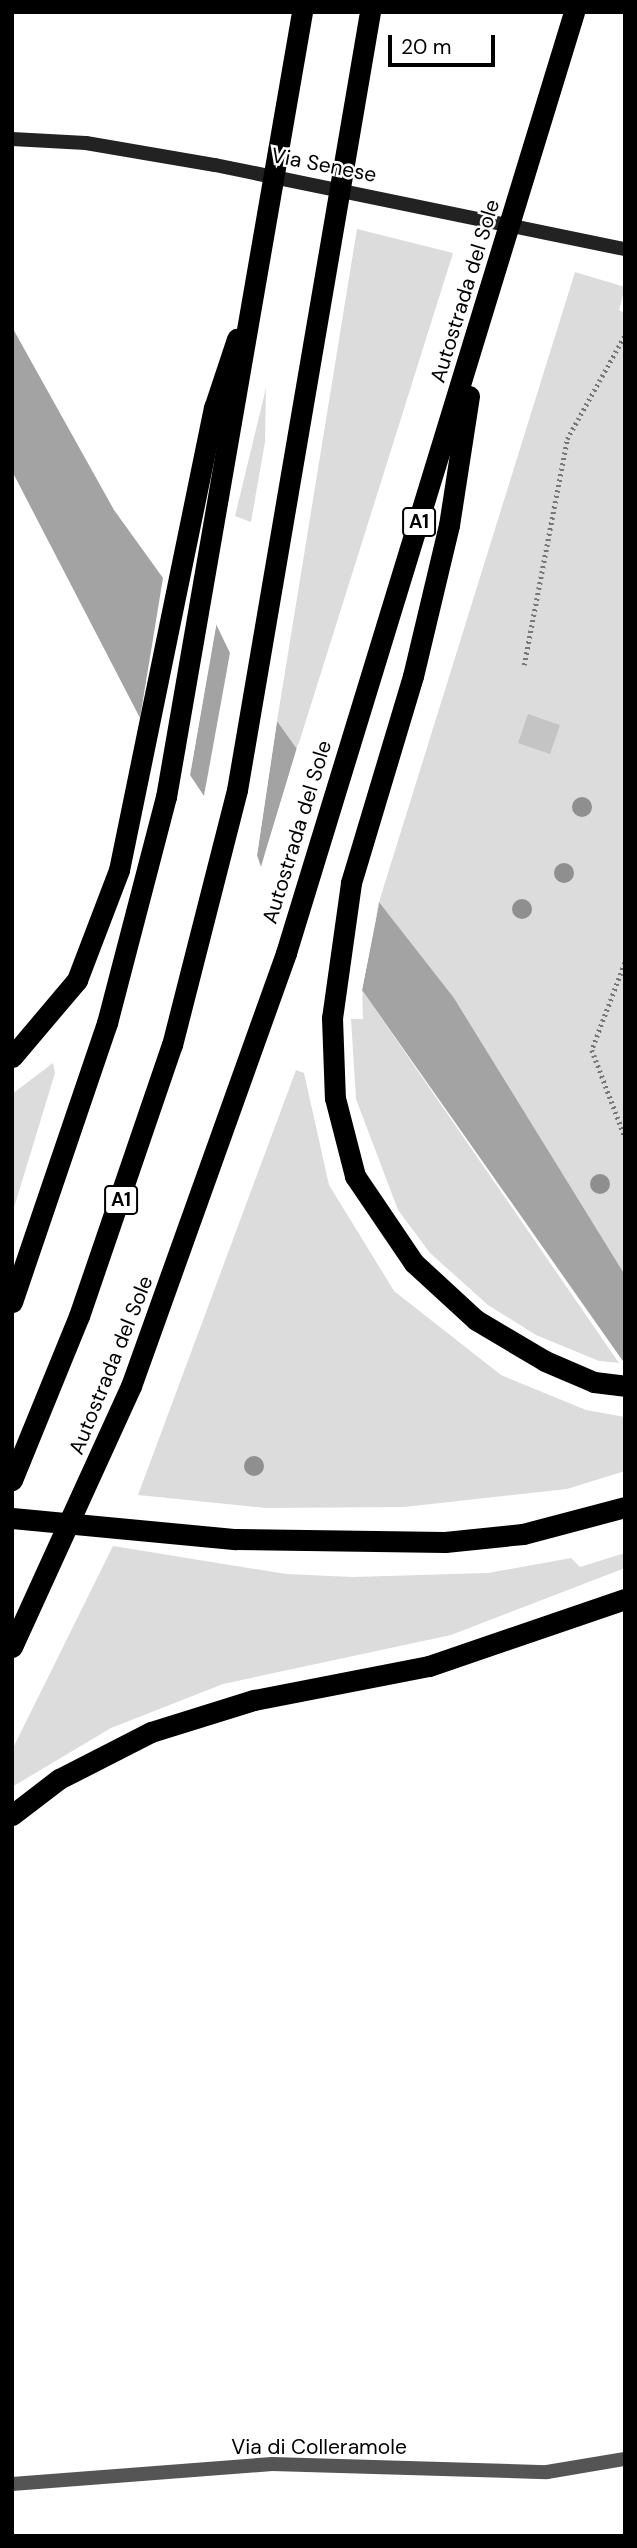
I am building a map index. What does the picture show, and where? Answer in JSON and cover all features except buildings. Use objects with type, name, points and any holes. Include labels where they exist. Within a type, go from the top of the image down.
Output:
[{"type":"highway","points":[[12,1302],[107,1023],[166,797],[260,271],[302,12]]},
{"type":"highway","name":"A1","points":[[12,1480],[120,1202],[207,913],[270,624],[370,12]]},
{"type":"highway","name":"Autostrada del Sole","points":[[12,1647],[58,1556],[87,1490],[182,1253],[286,953],[499,265],[574,12]]},
{"type":"highway","points":[[12,1057],[77,979],[119,870],[214,408],[260,271]]},
{"type":"highway","points":[[481,322],[449,525],[413,676],[351,883],[332,1018],[335,1098],[355,1176],[387,1227],[414,1263],[476,1320],[594,1382],[625,1387]]},
{"type":"highway","points":[[12,1518],[236,1539],[445,1542],[523,1534],[625,1507]]},
{"type":"highway","points":[[12,1815],[59,1779],[151,1732],[254,1700],[429,1666],[625,1598]]},
{"type":"main road","name":"Via Senese","points":[[12,139],[86,144],[215,165],[625,249]]},
{"type":"street","name":"Via di Colleramole","points":[[12,2484],[272,2465],[547,2473],[625,2459]]},
{"type":"path","points":[[524,665],[567,439],[625,335]]},
{"type":"path","points":[[625,963],[592,1050],[625,1137]]},
{"type":"shaded area","points":[[357,229],[453,253],[297,749],[277,721]]},
{"type":"shaded area","points":[[575,272],[625,287],[619,310],[625,313],[625,1275],[454,998],[379,902]]},
{"type":"shaded area","points":[[12,327],[114,510],[163,578],[140,718],[12,471]]},
{"type":"shaded area","points":[[266,388],[265,442],[251,522],[235,516]]},
{"type":"shaded area","points":[[216,624],[230,653],[204,796],[190,775]]},
{"type":"shaded area","points":[[277,721],[297,749],[261,867],[257,855]]},
{"type":"shaded area","points":[[379,902],[454,998],[625,1275],[625,1364],[362,990]]},
{"type":"shaded area","points":[[362,990],[619,1363],[599,1361],[536,1335],[488,1305],[430,1253],[398,1210],[356,1099],[351,1019],[363,1019]]},
{"type":"shaded area","points":[[53,1063],[55,1073],[12,1214],[12,1094]]},
{"type":"shaded area","points":[[296,1070],[304,1073],[329,1185],[394,1291],[501,1375],[586,1410],[625,1417],[625,1471],[567,1489],[404,1507],[267,1508],[138,1495]]},
{"type":"shaded area","points":[[113,1546],[286,1574],[353,1577],[488,1573],[571,1558],[580,1567],[625,1553],[625,1568],[451,1635],[223,1684],[111,1728],[12,1787],[12,1750]]},
{"type":"pier","points":[[217,621],[190,775],[189,780],[213,624]]},
{"type":"pier","points":[[231,647],[218,749],[203,799],[215,748]]},
{"type":"pier","points":[[277,718],[277,721],[256,862],[253,854]]},
{"type":"pier","points":[[298,744],[300,750],[260,870]]},
{"type":"pier","points":[[380,899],[362,990],[363,997],[359,990]]}]
